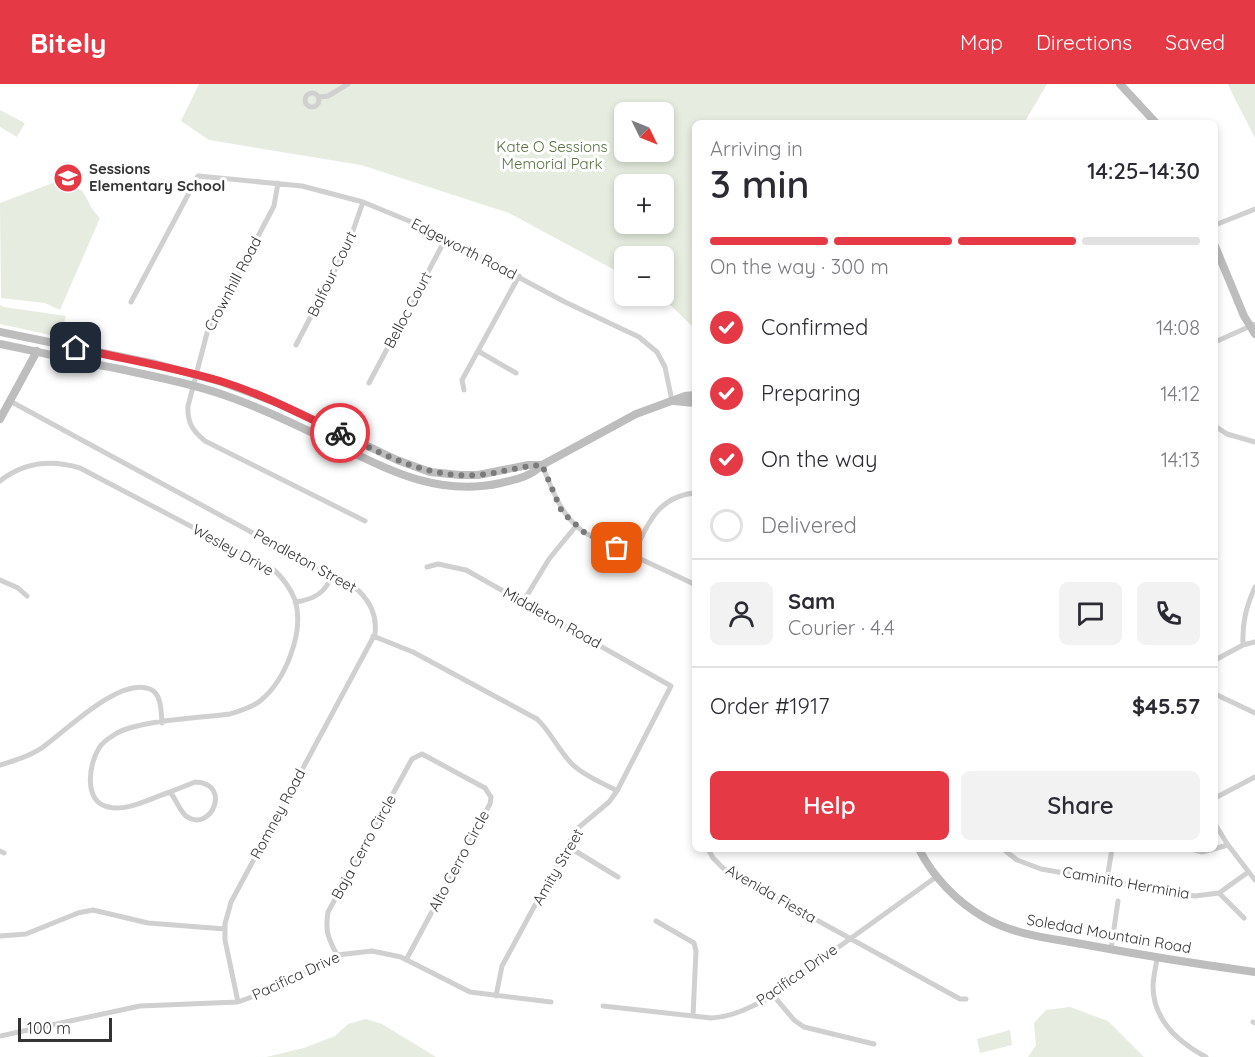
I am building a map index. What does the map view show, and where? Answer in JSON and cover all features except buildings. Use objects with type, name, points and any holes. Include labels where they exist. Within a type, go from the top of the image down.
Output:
[{"type":"main road","points":[[1120,84],[1153,120]]},
{"type":"main road","points":[[1218,252],[1255,334]]},
{"type":"main road","points":[[0,332],[195,374],[222,382],[273,401],[397,460],[430,472],[478,475],[528,465],[542,465]]},
{"type":"main road","points":[[0,344],[153,376],[219,393],[268,412],[392,471],[428,483],[460,487],[498,484],[534,473],[542,465],[636,414],[692,395]]},
{"type":"main road","points":[[0,419],[37,351]]},
{"type":"main road","points":[[672,401],[692,403]]},
{"type":"main road","name":"Soledad Mountain Road","points":[[921,852],[936,877],[950,891],[984,917],[1017,932],[1157,958],[1255,972]]},
{"type":"street","points":[[319,97],[328,96],[348,84]]},
{"type":"street","name":"Edgeworth Road","points":[[131,302],[196,178],[201,175],[302,186],[363,202],[446,238],[565,302],[639,337],[657,352],[665,367],[672,401]]},
{"type":"street","name":"Crownhill Road","points":[[192,386],[207,333],[274,206],[278,183]]},
{"type":"street","name":"Balfour Court","points":[[296,345],[348,245],[363,202]]},
{"type":"street","points":[[1218,224],[1255,209]]},
{"type":"street","name":"Belloc Court","points":[[369,383],[446,238]]},
{"type":"street","points":[[464,390],[462,380],[519,276]]},
{"type":"street","points":[[1218,341],[1252,325]]},
{"type":"street","points":[[37,351],[39,339]]},
{"type":"street","points":[[478,351],[516,373]]},
{"type":"street","points":[[192,386],[187,416],[190,427],[205,441],[365,521]]},
{"type":"street","name":"Pendleton Street","points":[[10,401],[358,590],[368,600],[373,610],[376,625],[373,636]]},
{"type":"street","points":[[1218,428],[1227,434],[1255,442]]},
{"type":"street","name":"Wesley Drive","points":[[0,481],[12,472],[37,463],[65,464],[80,468],[274,570],[291,592],[295,602]]},
{"type":"street","points":[[542,465],[562,512],[576,526],[585,533],[692,583]]},
{"type":"street","points":[[633,555],[650,520],[662,506],[675,498],[692,494]]},
{"type":"street","points":[[523,602],[549,559],[576,526]]},
{"type":"street","name":"Middleton Road","points":[[427,567],[438,564],[466,570],[671,686]]},
{"type":"street","points":[[170,792],[181,810],[190,818],[208,816],[215,806],[213,791],[204,783],[191,783],[122,808],[107,807],[95,799],[91,789],[90,776],[97,753],[105,741],[132,726],[230,714],[259,702],[274,688],[291,655],[297,623],[295,602],[308,600],[318,595],[323,591],[332,575]]},
{"type":"street","points":[[0,580],[18,588],[27,596]]},
{"type":"street","points":[[1243,645],[1242,626],[1245,611],[1255,587]]},
{"type":"street","points":[[373,636],[413,652],[537,719],[548,729],[563,754],[574,766],[617,791]]},
{"type":"street","name":"Romney Road","points":[[238,1002],[225,940],[231,903],[373,636]]},
{"type":"street","points":[[1218,658],[1243,645],[1255,642]]},
{"type":"street","name":"Amity Street","points":[[496,996],[502,966],[567,846],[578,828],[609,802],[617,791],[671,686]]},
{"type":"street","points":[[0,765],[40,749],[100,702],[115,694],[137,688],[152,689],[158,697],[162,723]]},
{"type":"street","points":[[1218,695],[1255,713]]},
{"type":"street","name":"Baja Cerro Circle","points":[[337,955],[328,940],[326,927],[328,912],[412,759],[422,754],[429,757]]},
{"type":"street","name":"Alto Cerro Circle","points":[[406,960],[490,804],[491,797],[485,788],[429,757]]},
{"type":"street","points":[[1218,796],[1255,777]]},
{"type":"street","points":[[1218,829],[1255,880]]},
{"type":"street","points":[[1218,848],[1228,845]]},
{"type":"street","points":[[567,846],[618,877]]},
{"type":"street","name":"Avenida Fiesta","points":[[710,852],[724,869],[960,999],[966,999]]},
{"type":"street","name":"Caminito Herminia","points":[[1006,852],[1017,860],[1041,869],[1195,896],[1220,893]]},
{"type":"street","points":[[1107,879],[1112,852]]},
{"type":"street","points":[[1244,918],[1220,893],[1248,873]]},
{"type":"street","name":"Pacifica Drive","points":[[603,1006],[693,1016],[723,1017],[740,1012],[773,995],[936,877]]},
{"type":"street","points":[[1111,950],[1118,901]]},
{"type":"street","points":[[0,936],[26,934],[78,913],[93,910],[148,923],[225,929]]},
{"type":"street","points":[[656,921],[694,943],[696,951],[693,1016]]},
{"type":"street","name":"Pacifica Drive","points":[[0,1036],[140,1006],[238,1002],[271,990],[337,955],[372,951],[406,960],[470,992],[551,1002]]},
{"type":"street","points":[[1157,958],[1153,986],[1155,1003],[1164,1024],[1190,1048],[1206,1057]]},
{"type":"street","points":[[773,995],[794,1020],[804,1027],[874,1044]]},
{"type":"green space","name":"Kate O Sessions Memorial Park","points":[[199,84],[1047,84],[1026,120],[692,120],[692,326],[671,306],[674,306],[674,246],[614,246],[614,270],[509,213],[361,165],[209,140],[181,121]]},
{"type":"green space","points":[[1228,84],[1255,84],[1255,138],[1229,87]]},
{"type":"green space","points":[[0,110],[25,123],[17,137],[0,127]]},
{"type":"green space","points":[[61,180],[78,187],[100,218],[60,310],[45,303],[1,298],[0,203]]},
{"type":"green space","points":[[0,305],[66,316],[59,337],[0,324]]},
{"type":"green space","points":[[1070,1007],[1108,1021],[1144,1057],[1028,1057],[1036,1045],[1034,1023],[1046,1010]]},
{"type":"green space","points":[[366,1019],[382,1024],[436,1057],[266,1057],[304,1048],[335,1036],[348,1024]]},
{"type":"green space","points":[[1010,1030],[1012,1045],[980,1053],[977,1039]]},
{"type":"way so far","points":[[340,433],[397,460],[430,472],[478,475],[528,465],[542,465],[562,512],[585,533],[617,548]]},
{"type":"place","name":"Sessions Elementary School","points":[[68,178]]},
{"type":"route","points":[[76,348],[156,364],[222,382],[273,401],[340,433]]}]
